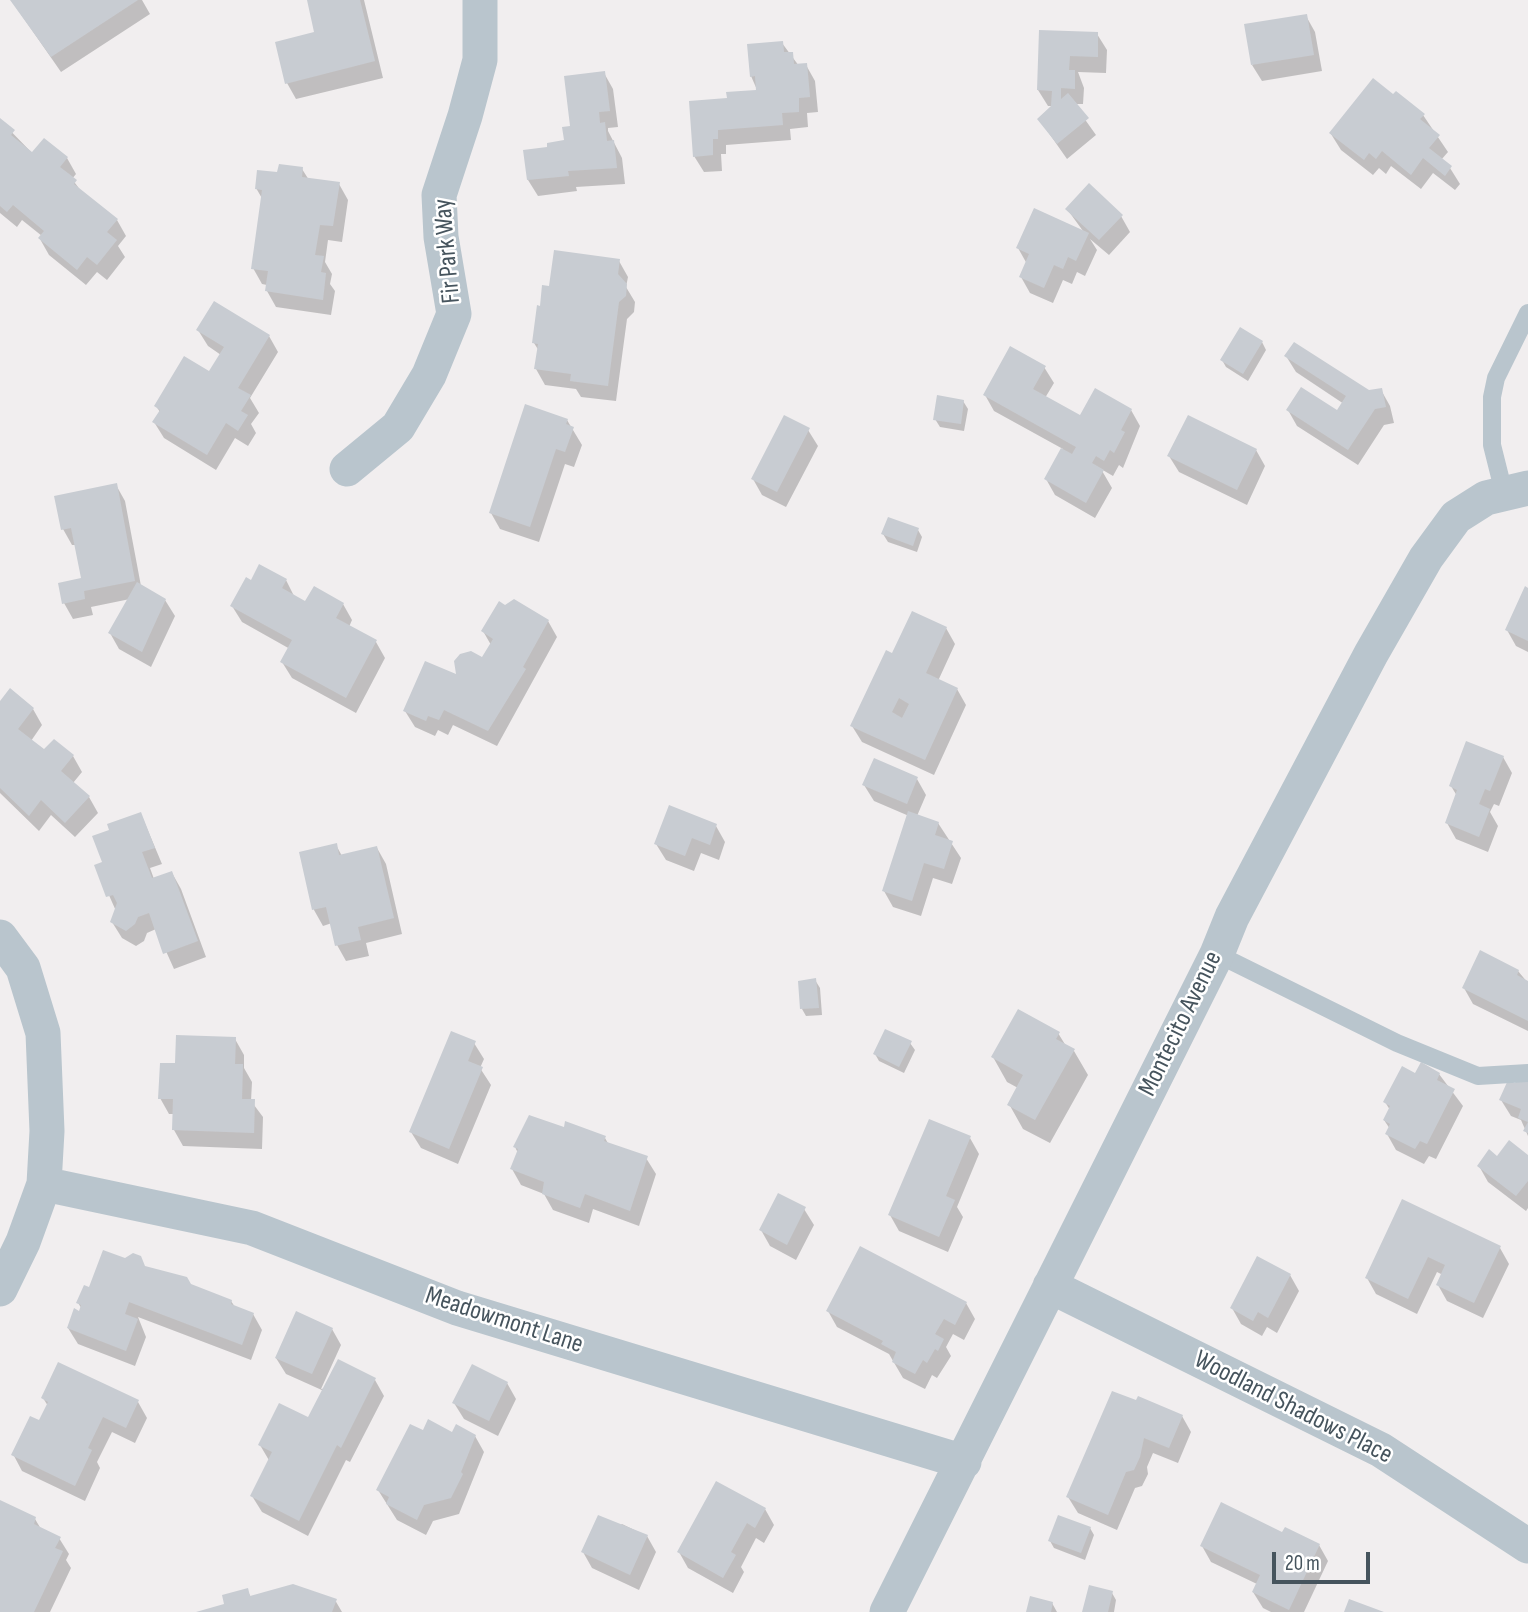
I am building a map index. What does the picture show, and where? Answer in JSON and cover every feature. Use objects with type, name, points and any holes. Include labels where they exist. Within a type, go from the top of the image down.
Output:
[{"type":"street","name":"Fir Park Way","points":[[347,469],[398,427],[429,375],[454,314],[441,237],[439,195],[466,116],[480,60],[480,0]]},
{"type":"street","name":"Montecito Avenue","points":[[887,1612],[1217,954],[1244,893],[1371,654],[1426,558],[1456,517],[1486,498],[1516,490]]},
{"type":"street","points":[[0,937],[23,968],[43,1032],[47,1130],[44,1184],[23,1242],[0,1289]]},
{"type":"street","name":"Meadowmont Lane","points":[[44,1184],[251,1228],[457,1308],[964,1462]]},
{"type":"street","name":"Woodland Shadows Place","points":[[1050,1286],[1381,1450],[1528,1546]]},
{"type":"lane","points":[[1516,490],[1492,445],[1492,397],[1496,378],[1528,313]]},
{"type":"lane","points":[[1217,954],[1396,1043],[1478,1076],[1528,1073]]},
{"type":"building","points":[[10,0],[138,0],[51,57]]},
{"type":"building","points":[[307,0],[360,0],[375,61],[285,84],[275,42],[314,32]]},
{"type":"building","points":[[1307,14],[1314,55],[1251,65],[1244,24]]},
{"type":"building","points":[[1039,30],[1098,32],[1098,57],[1070,56],[1069,70],[1075,70],[1075,89],[1061,88],[1061,99],[1068,93],[1089,118],[1057,144],[1037,119],[1051,106],[1052,91],[1037,90]]},
{"type":"building","points":[[783,41],[784,52],[793,52],[794,64],[807,63],[810,97],[799,98],[799,112],[782,113],[783,125],[718,130],[718,139],[713,139],[713,155],[693,157],[689,101],[727,98],[726,92],[756,90],[755,76],[750,77],[747,44]]},
{"type":"building","points":[[605,71],[610,111],[599,112],[600,123],[605,122],[607,141],[614,140],[617,168],[568,171],[569,176],[527,180],[523,150],[547,147],[547,143],[564,140],[562,127],[570,126],[564,76]]},
{"type":"building","points":[[1373,78],[1393,94],[1396,91],[1425,114],[1420,119],[1440,135],[1429,148],[1452,166],[1445,176],[1423,158],[1411,175],[1382,151],[1376,159],[1369,153],[1364,160],[1329,133]]},
{"type":"building","points":[[0,118],[15,130],[11,135],[32,152],[44,138],[68,157],[60,167],[77,180],[74,184],[118,219],[107,232],[117,240],[97,265],[87,257],[77,270],[38,238],[44,231],[13,205],[7,212],[0,206]]},
{"type":"building","points":[[279,164],[303,167],[302,177],[340,182],[333,226],[320,225],[315,255],[324,256],[321,272],[326,273],[323,300],[265,291],[268,271],[251,269],[262,190],[255,189],[257,170],[277,172]]},
{"type":"building","points":[[1089,183],[1123,215],[1099,240],[1065,209]]},
{"type":"building","points":[[1034,208],[1089,233],[1076,261],[1068,257],[1063,269],[1054,265],[1044,288],[1019,277],[1029,254],[1016,248]]},
{"type":"building","points":[[554,250],[620,259],[618,274],[627,284],[626,296],[619,302],[608,386],[570,381],[571,374],[534,369],[538,344],[532,343],[537,305],[540,306],[542,285],[549,286]]},
{"type":"building","points":[[214,301],[270,335],[238,388],[251,395],[241,411],[248,415],[238,431],[226,423],[207,455],[152,422],[160,410],[154,406],[184,356],[209,371],[224,347],[196,330]]},
{"type":"building","points":[[1240,327],[1263,341],[1243,374],[1220,360]]},
{"type":"building","points":[[1294,342],[1369,390],[1382,388],[1386,407],[1375,409],[1348,450],[1286,410],[1301,387],[1337,410],[1346,396],[1284,356]]},
{"type":"building","points":[[1010,346],[1046,366],[1033,389],[1080,415],[1095,388],[1132,409],[1121,430],[1125,432],[1114,453],[1110,450],[1104,461],[1096,456],[1092,463],[1104,470],[1086,503],[1044,479],[1061,448],[1072,454],[1076,447],[983,395]]},
{"type":"building","points":[[937,395],[964,400],[961,424],[933,420]]},
{"type":"building","points":[[525,404],[568,419],[566,424],[574,427],[565,452],[556,449],[530,527],[489,513]]},
{"type":"building","points":[[784,415],[810,428],[777,492],[751,479]]},
{"type":"building","points":[[1188,415],[1257,449],[1237,490],[1167,456]]},
{"type":"building","points":[[117,483],[135,581],[84,591],[85,599],[62,604],[58,583],[81,578],[71,528],[61,530],[54,496]]},
{"type":"building","points":[[888,517],[919,528],[913,546],[881,534]]},
{"type":"building","points":[[259,564],[287,579],[282,588],[305,601],[314,586],[344,603],[336,618],[377,640],[346,698],[280,662],[292,640],[230,606],[246,577],[251,580]]},
{"type":"building","points":[[137,582],[166,599],[142,652],[108,633]]},
{"type":"building","points":[[1525,586],[1528,588],[1528,641],[1505,630]]},
{"type":"building","points":[[514,599],[549,620],[523,667],[526,669],[488,731],[444,710],[439,720],[428,716],[426,721],[403,711],[425,661],[456,674],[454,661],[460,654],[471,651],[482,657],[493,639],[481,631],[499,601],[505,605]]},
{"type":"building","points":[[912,611],[947,627],[926,673],[958,688],[925,760],[850,726],[886,650],[892,653]],"holes":[[[899,698],[909,704],[902,718],[892,712]]]},
{"type":"building","points":[[10,688],[34,708],[18,729],[44,749],[54,739],[74,755],[61,771],[90,796],[65,823],[41,800],[29,816],[0,788],[0,701]]},
{"type":"building","points":[[1466,741],[1504,756],[1490,791],[1485,789],[1479,804],[1490,809],[1479,837],[1445,823],[1457,790],[1449,786]]},
{"type":"building","points":[[874,758],[918,777],[907,804],[862,785]]},
{"type":"building","points":[[669,805],[717,824],[710,845],[692,838],[685,856],[654,844]]},
{"type":"building","points":[[908,811],[939,822],[935,835],[953,841],[944,869],[924,863],[912,901],[882,891]]},
{"type":"building","points":[[141,812],[155,848],[142,852],[152,878],[172,871],[198,941],[163,954],[149,913],[138,917],[135,924],[126,931],[110,922],[117,903],[113,895],[106,897],[94,865],[102,862],[92,836],[109,830],[107,824]]},
{"type":"building","points":[[337,843],[339,855],[377,846],[394,918],[358,927],[361,940],[335,946],[326,907],[312,910],[299,852]]},
{"type":"building","points":[[1480,950],[1519,970],[1517,975],[1528,981],[1528,1021],[1462,988]]},
{"type":"building","points":[[816,978],[819,1008],[800,1009],[798,981]]},
{"type":"building","points":[[1018,1009],[1060,1032],[1056,1039],[1075,1049],[1035,1120],[1007,1105],[1023,1075],[991,1057]]},
{"type":"building","points":[[885,1029],[912,1041],[899,1067],[873,1054]]},
{"type":"building","points":[[451,1031],[476,1041],[468,1061],[483,1067],[449,1149],[409,1132]]},
{"type":"building","points":[[176,1035],[236,1037],[235,1064],[243,1064],[242,1099],[255,1099],[254,1133],[172,1130],[173,1099],[158,1099],[160,1063],[175,1063]]},
{"type":"building","points":[[1421,1062],[1440,1073],[1437,1080],[1455,1089],[1427,1144],[1420,1141],[1415,1149],[1385,1134],[1390,1124],[1383,1120],[1390,1106],[1383,1102],[1402,1066],[1415,1073]]},
{"type":"building","points":[[1528,1077],[1528,1122],[1518,1118],[1521,1109],[1499,1100],[1508,1080],[1515,1083],[1517,1079]]},
{"type":"building","points":[[529,1115],[564,1127],[565,1121],[606,1136],[604,1141],[648,1156],[630,1211],[585,1194],[580,1208],[542,1194],[544,1182],[510,1169],[518,1149],[513,1147]]},
{"type":"building","points":[[929,1119],[971,1136],[946,1196],[955,1200],[939,1237],[888,1215]]},
{"type":"building","points":[[1509,1140],[1528,1155],[1528,1181],[1516,1196],[1477,1166],[1489,1149],[1497,1156]]},
{"type":"building","points":[[778,1193],[806,1207],[787,1245],[759,1230]]},
{"type":"building","points":[[1402,1199],[1501,1246],[1474,1303],[1436,1285],[1445,1265],[1428,1257],[1408,1299],[1365,1278]]},
{"type":"building","points":[[860,1246],[967,1302],[955,1325],[944,1319],[935,1334],[944,1339],[938,1351],[935,1349],[927,1363],[923,1360],[915,1374],[892,1362],[896,1352],[881,1344],[883,1341],[826,1311]]},
{"type":"building","points":[[103,1250],[125,1258],[133,1253],[141,1256],[145,1266],[187,1277],[191,1284],[232,1300],[231,1304],[254,1313],[242,1345],[129,1302],[125,1314],[138,1319],[126,1351],[67,1328],[74,1308],[79,1311],[81,1305],[76,1303],[84,1285],[89,1287]]},
{"type":"building","points":[[1257,1256],[1291,1274],[1268,1318],[1258,1312],[1253,1321],[1230,1308]]},
{"type":"building","points":[[296,1311],[333,1328],[312,1374],[275,1358]]},
{"type":"building","points":[[338,1359],[376,1378],[341,1448],[337,1445],[299,1521],[250,1496],[272,1452],[258,1445],[279,1403],[308,1417]]},
{"type":"building","points":[[58,1362],[139,1400],[126,1428],[103,1417],[88,1448],[92,1450],[75,1486],[11,1455],[30,1416],[39,1420],[48,1402],[41,1398]]},
{"type":"building","points":[[472,1364],[508,1382],[489,1421],[452,1403]]},
{"type":"building","points":[[1112,1391],[1136,1400],[1138,1396],[1183,1415],[1169,1448],[1144,1438],[1134,1470],[1126,1472],[1108,1515],[1066,1497]]},
{"type":"building","points":[[428,1419],[452,1432],[456,1424],[476,1435],[461,1472],[463,1474],[451,1498],[424,1505],[417,1520],[386,1504],[389,1497],[376,1490],[410,1424],[423,1430]]},
{"type":"building","points":[[716,1481],[766,1508],[755,1528],[747,1523],[731,1552],[736,1555],[723,1578],[677,1552]]},
{"type":"building","points":[[0,1500],[36,1517],[34,1524],[61,1537],[55,1548],[63,1551],[34,1612],[0,1612]]},
{"type":"building","points":[[1221,1502],[1282,1532],[1285,1527],[1320,1544],[1289,1610],[1252,1592],[1260,1575],[1200,1546]]},
{"type":"building","points":[[598,1515],[648,1535],[630,1575],[581,1552]]},
{"type":"building","points":[[1058,1515],[1091,1527],[1081,1553],[1048,1541]]},
{"type":"building","points":[[293,1584],[337,1599],[332,1612],[196,1612],[224,1604],[222,1595],[248,1588],[250,1596]]},
{"type":"building","points":[[1089,1585],[1113,1591],[1108,1612],[1082,1612]]},
{"type":"building","points":[[1030,1596],[1053,1602],[1051,1612],[1026,1612]]},
{"type":"building","points":[[1349,1599],[1384,1612],[1344,1612]]}]
